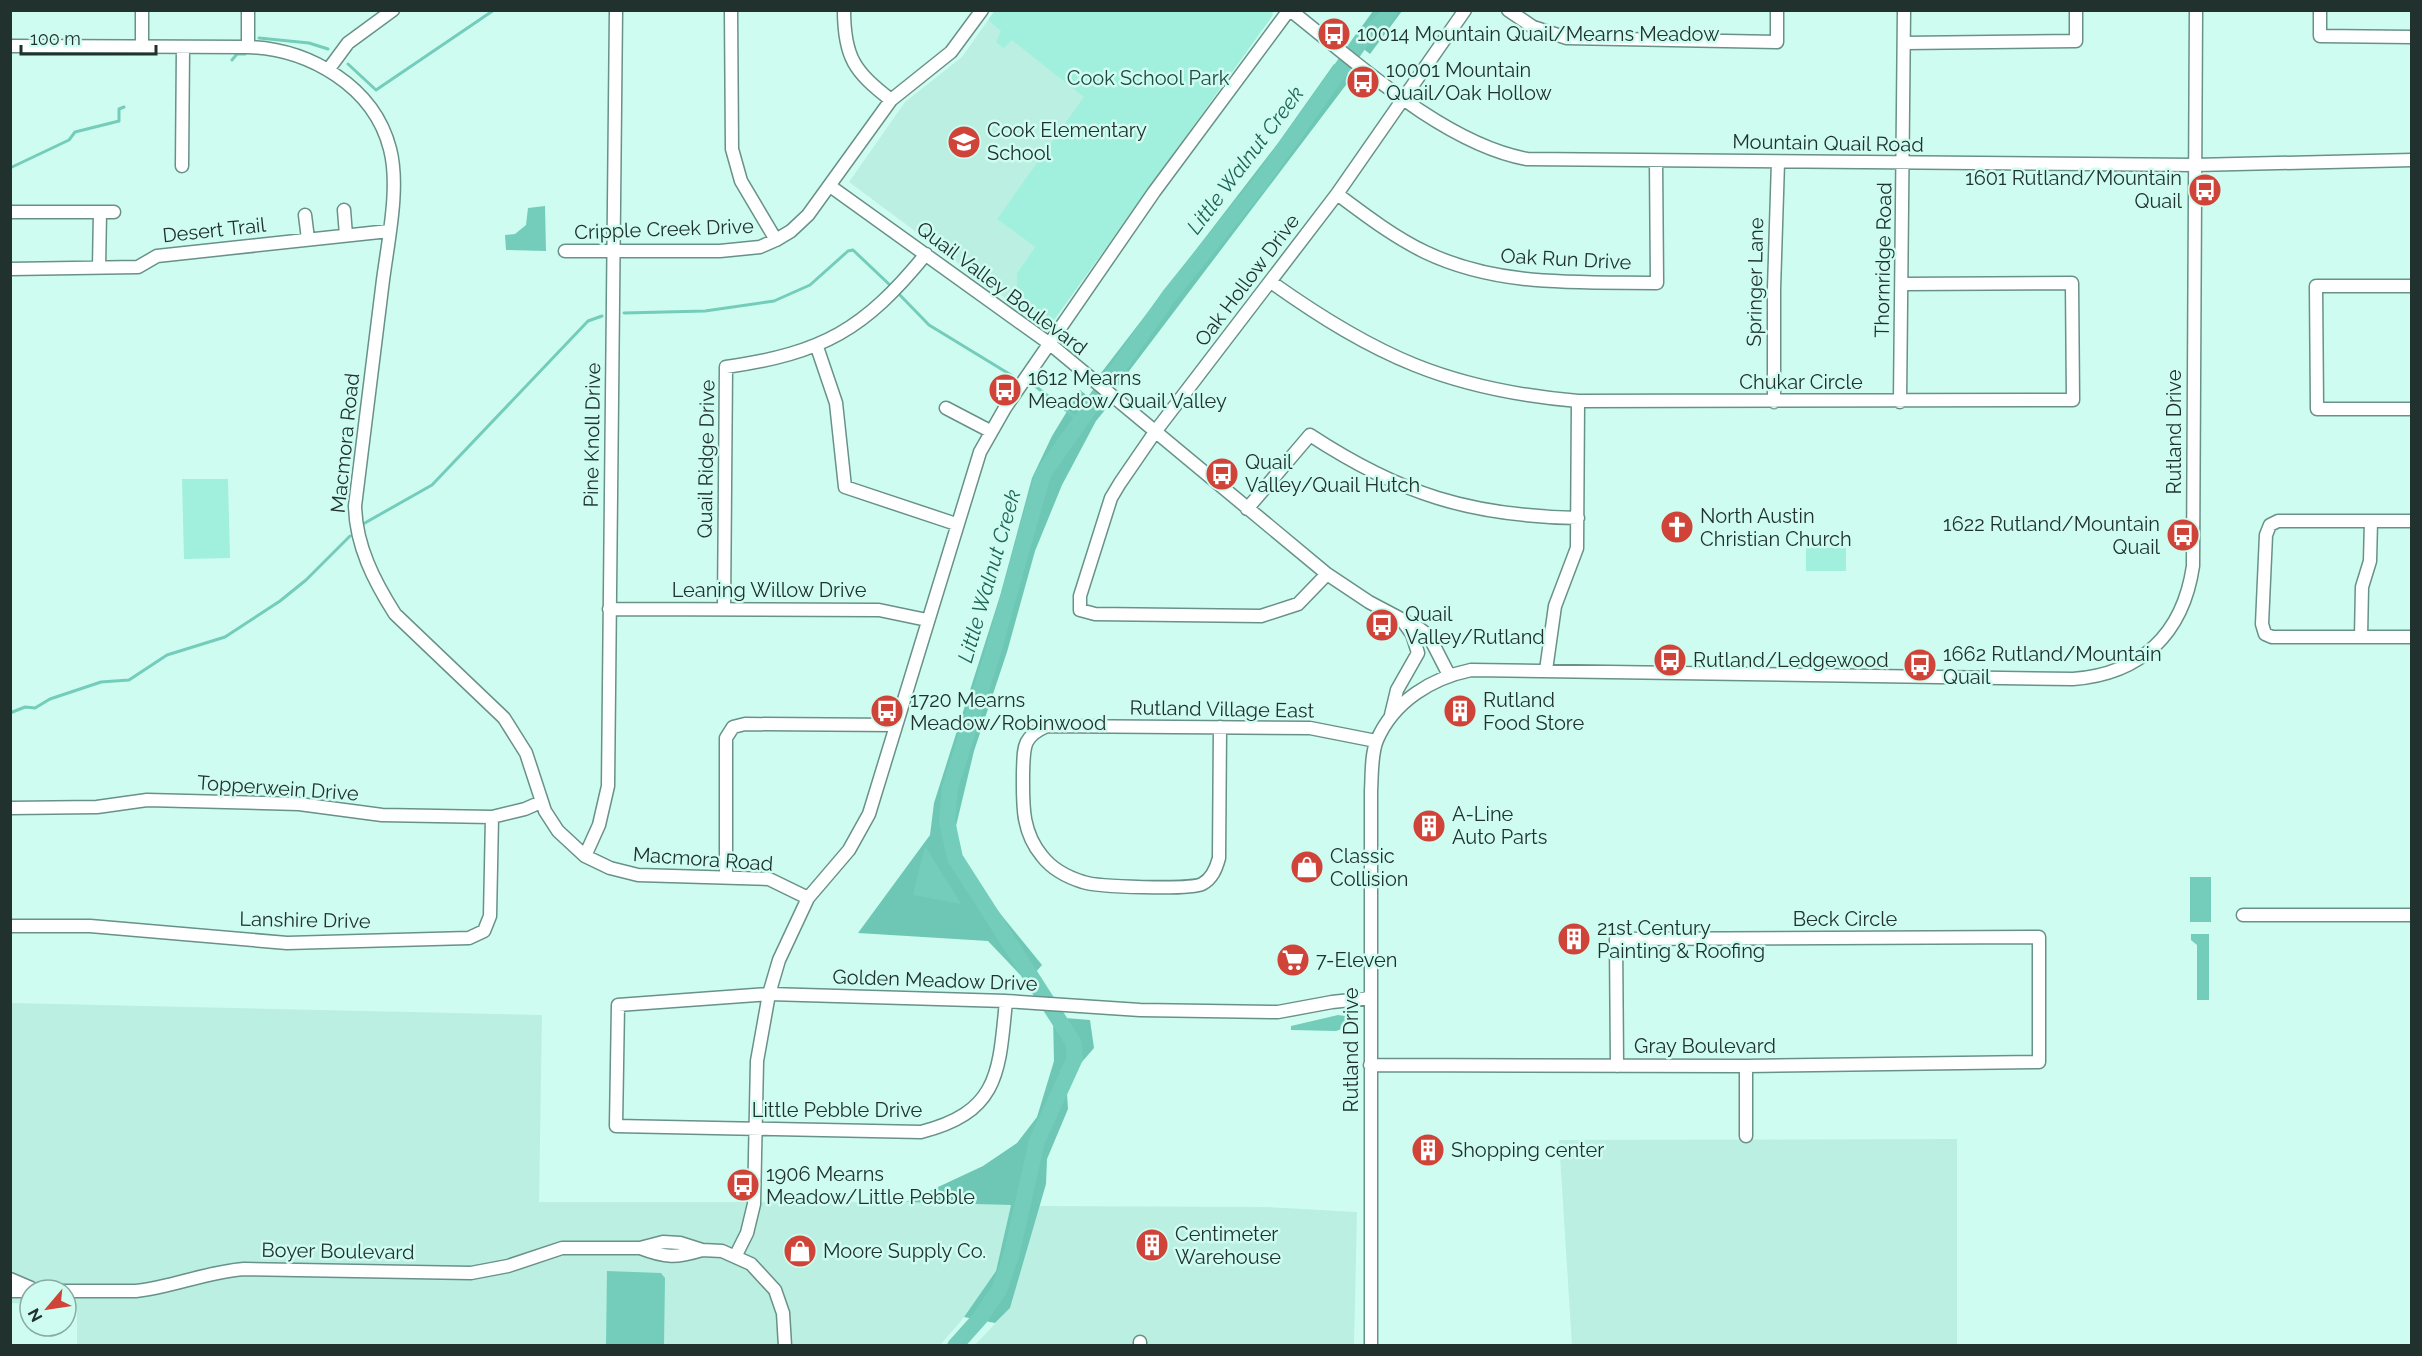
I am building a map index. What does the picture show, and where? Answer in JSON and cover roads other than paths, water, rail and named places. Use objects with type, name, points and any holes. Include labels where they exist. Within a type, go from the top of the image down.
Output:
[{"type":"street","points":[[142,10],[142,46]]},
{"type":"street","points":[[248,10],[248,46]]},
{"type":"street","points":[[328,70],[348,43],[393,10]]},
{"type":"street","name":"Pine Knoll Drive","points":[[585,856],[599,825],[608,786],[616,10]]},
{"type":"street","points":[[731,10],[732,149],[741,181],[776,240]]},
{"type":"street","points":[[844,10],[845,40],[854,65],[865,80],[891,100]]},
{"type":"street","name":"Cripple Creek Drive","points":[[565,251],[741,249],[760,247],[776,240],[800,224],[891,100],[951,52],[982,10]]},
{"type":"street","points":[[736,1255],[747,1233],[754,1204],[757,1061],[769,994],[778,960],[808,898],[849,850],[869,814],[957,524],[977,461],[990,431],[1154,192],[1289,10]]},
{"type":"street","name":"Mountain Quail Road","points":[[1289,10],[1360,66],[1463,138],[1510,156],[1545,161],[2195,165],[2412,160]]},
{"type":"street","name":"Oak Hollow Drive","points":[[1327,574],[1298,604],[1261,616],[1095,615],[1080,610],[1080,596],[1111,498],[1155,432],[1336,194],[1465,10]]},
{"type":"street","points":[[1508,10],[1533,27],[1567,38],[1776,42],[1777,10]]},
{"type":"street","name":"Thornridge Road","points":[[1900,402],[1904,10]]},
{"type":"street","points":[[1904,43],[2076,41],[2076,10]]},
{"type":"street","name":"Rutland Drive","points":[[1371,1346],[1371,791],[1376,741],[1390,718],[1412,695],[1429,683],[1471,670],[1546,669],[2073,679],[2104,675],[2144,656],[2162,639],[2178,617],[2185,602],[2193,566],[2196,10]]},
{"type":"street","points":[[2320,10],[2320,36],[2412,37]]},
{"type":"street","name":"Macmora Road","points":[[10,46],[248,46],[301,56],[328,70],[348,85],[374,113],[390,148],[393,187],[355,506],[356,526],[363,554],[395,614],[504,718],[526,753],[541,802],[558,831],[585,856],[610,868],[638,875],[769,879],[808,898]]},
{"type":"street","points":[[182,166],[183,46]]},
{"type":"street","name":"Oak Run Drive","points":[[1336,194],[1407,243],[1443,260],[1480,272],[1541,281],[1656,283],[1656,160]]},
{"type":"street","name":"Springer Lane","points":[[1774,402],[1774,289],[1778,162]]},
{"type":"street","name":"Quail Valley Boulevard","points":[[830,186],[1050,344],[1327,574],[1369,602],[1429,636],[1449,675]]},
{"type":"street","points":[[344,210],[346,235]]},
{"type":"street","points":[[10,212],[114,212]]},
{"type":"street","points":[[99,268],[100,212]]},
{"type":"street","points":[[305,215],[308,239]]},
{"type":"street","name":"Desert Trail","points":[[10,269],[138,267],[157,256],[388,231]]},
{"type":"street","name":"Quail Ridge Drive","points":[[724,609],[726,367],[779,359],[817,347],[851,328],[892,294],[926,254]]},
{"type":"street","name":"Chukar Circle","points":[[1271,282],[1355,338],[1424,370],[1495,390],[1531,397],[1578,401],[2073,400],[2072,283],[1903,284]]},
{"type":"street","points":[[2412,286],[2316,286],[2317,409],[2412,409]]},
{"type":"street","points":[[817,347],[836,403],[845,487],[957,524]]},
{"type":"street","points":[[1546,669],[1555,606],[1576,548],[1578,401]]},
{"type":"street","points":[[946,408],[990,431]]},
{"type":"street","points":[[1247,509],[1310,435],[1388,481],[1446,502],[1526,517],[1578,518]]},
{"type":"street","points":[[2412,521],[2278,521],[2270,525],[2266,535],[2262,624],[2265,634],[2275,637],[2412,637]]},
{"type":"street","points":[[2361,637],[2362,587],[2369,567],[2371,521]]},
{"type":"street","name":"Leaning Willow Drive","points":[[609,609],[879,610],[895,611],[927,620]]},
{"type":"street","points":[[1390,718],[1397,690],[1418,653],[1413,634],[1402,619]]},
{"type":"street","points":[[726,876],[726,738],[734,727],[745,724],[895,725]]},
{"type":"street","name":"Rutland Village East","points":[[1220,728],[1219,858],[1211,878],[1192,887],[1087,884],[1052,866],[1033,843],[1026,827],[1023,808],[1024,747],[1032,732],[1047,726],[1310,728],[1376,741]]},
{"type":"street","name":"Topperwein Drive","points":[[10,808],[97,807],[147,800],[299,804],[382,815],[492,817],[509,814],[541,802]]},
{"type":"street","name":"Lanshire Drive","points":[[10,926],[90,926],[287,943],[470,938],[484,931],[490,916],[492,817]]},
{"type":"street","points":[[2243,915],[2412,915]]},
{"type":"street","name":"Beck Circle","points":[[1617,1066],[1616,939],[2039,937],[2039,1062]]},
{"type":"street","name":"Golden Meadow Drive","points":[[616,1126],[618,1005],[769,994],[1278,1012],[1370,998]]},
{"type":"street","name":"Little Pebble Drive","points":[[616,1126],[921,1132],[962,1118],[979,1104],[992,1084],[1000,1062],[1006,1001]]},
{"type":"street","name":"Gray Boulevard","points":[[1370,1065],[1746,1066],[2039,1062]]},
{"type":"street","points":[[1746,1066],[1746,1136]]},
{"type":"street","name":"Boyer Boulevard","points":[[78,1290],[156,1289],[220,1271],[244,1269],[471,1273],[508,1266],[562,1248],[640,1248],[663,1257],[680,1257],[702,1250],[736,1255],[757,1269],[775,1290],[783,1313],[785,1346]]},
{"type":"waterway","points":[[348,64],[376,90],[494,10]]},
{"type":"waterway","name":"Little Walnut Creek","points":[[955,1346],[980,1318],[999,1290],[1011,1256],[1037,1141],[1075,1058],[1073,1042],[955,858],[947,821],[950,788],[992,655],[1043,474],[1169,296],[1260,183],[1361,41],[1381,23],[1390,10]]},
{"type":"waterway","points":[[259,38],[309,43],[328,49]]},
{"type":"waterway","points":[[232,60],[237,54],[245,54]]},
{"type":"waterway","points":[[10,168],[69,140],[75,132],[119,121],[119,109],[124,107]]},
{"type":"waterway","points":[[624,313],[705,311],[774,301],[810,285],[848,251],[853,250],[892,287]]},
{"type":"waterway","points":[[897,292],[929,325],[1011,375]]},
{"type":"waterway","points":[[363,524],[432,485],[588,321],[602,316]]},
{"type":"waterway","points":[[1035,386],[1079,420]]},
{"type":"waterway","points":[[10,713],[25,707],[35,708],[50,699],[101,682],[129,680],[167,655],[225,637],[280,601],[306,580],[350,536]]},
{"type":"place","name":"10014 Mountain Quail/Mearns Meadow","points":[[1334,34]]},
{"type":"place","name":"10001 Mountain Quail/Oak Hollow","points":[[1363,82]]},
{"type":"place","name":"Cook Elementary School","points":[[964,142]]},
{"type":"place","name":"1601 Rutland/Mountain Quail","points":[[2205,190]]},
{"type":"place","name":"1612 Mearns Meadow/Quail Valley","points":[[1005,390]]},
{"type":"place","name":"Quail Valley/Quail Hutch","points":[[1222,474]]},
{"type":"place","name":"North Austin Christian Church","points":[[1677,527]]},
{"type":"place","name":"1622 Rutland/Mountain Quail","points":[[2183,535]]},
{"type":"place","name":"Quail Valley/Rutland","points":[[1382,625]]},
{"type":"place","name":"Rutland/Ledgewood","points":[[1670,660]]},
{"type":"place","name":"1662 Rutland/Mountain Quail","points":[[1920,665]]},
{"type":"place","name":"1720 Mearns Meadow/Robinwood","points":[[887,711]]},
{"type":"place","name":"Rutland Food Store","points":[[1460,711]]},
{"type":"place","name":"A-Line Auto Parts","points":[[1429,826]]},
{"type":"place","name":"Classic Collision","points":[[1307,867]]},
{"type":"place","name":"21st Century Painting & Roofing","points":[[1574,939]]},
{"type":"place","name":"7-Eleven","points":[[1293,960]]},
{"type":"place","name":"Shopping center","points":[[1428,1150]]},
{"type":"place","name":"1906 Mearns Meadow/Little Pebble","points":[[743,1185]]},
{"type":"place","name":"Centimeter Warehouse","points":[[1152,1245]]},
{"type":"place","name":"Moore Supply Co.","points":[[800,1251]]},
{"type":"park label","name":"Cook School Park","points":[[1148,78]]}]
